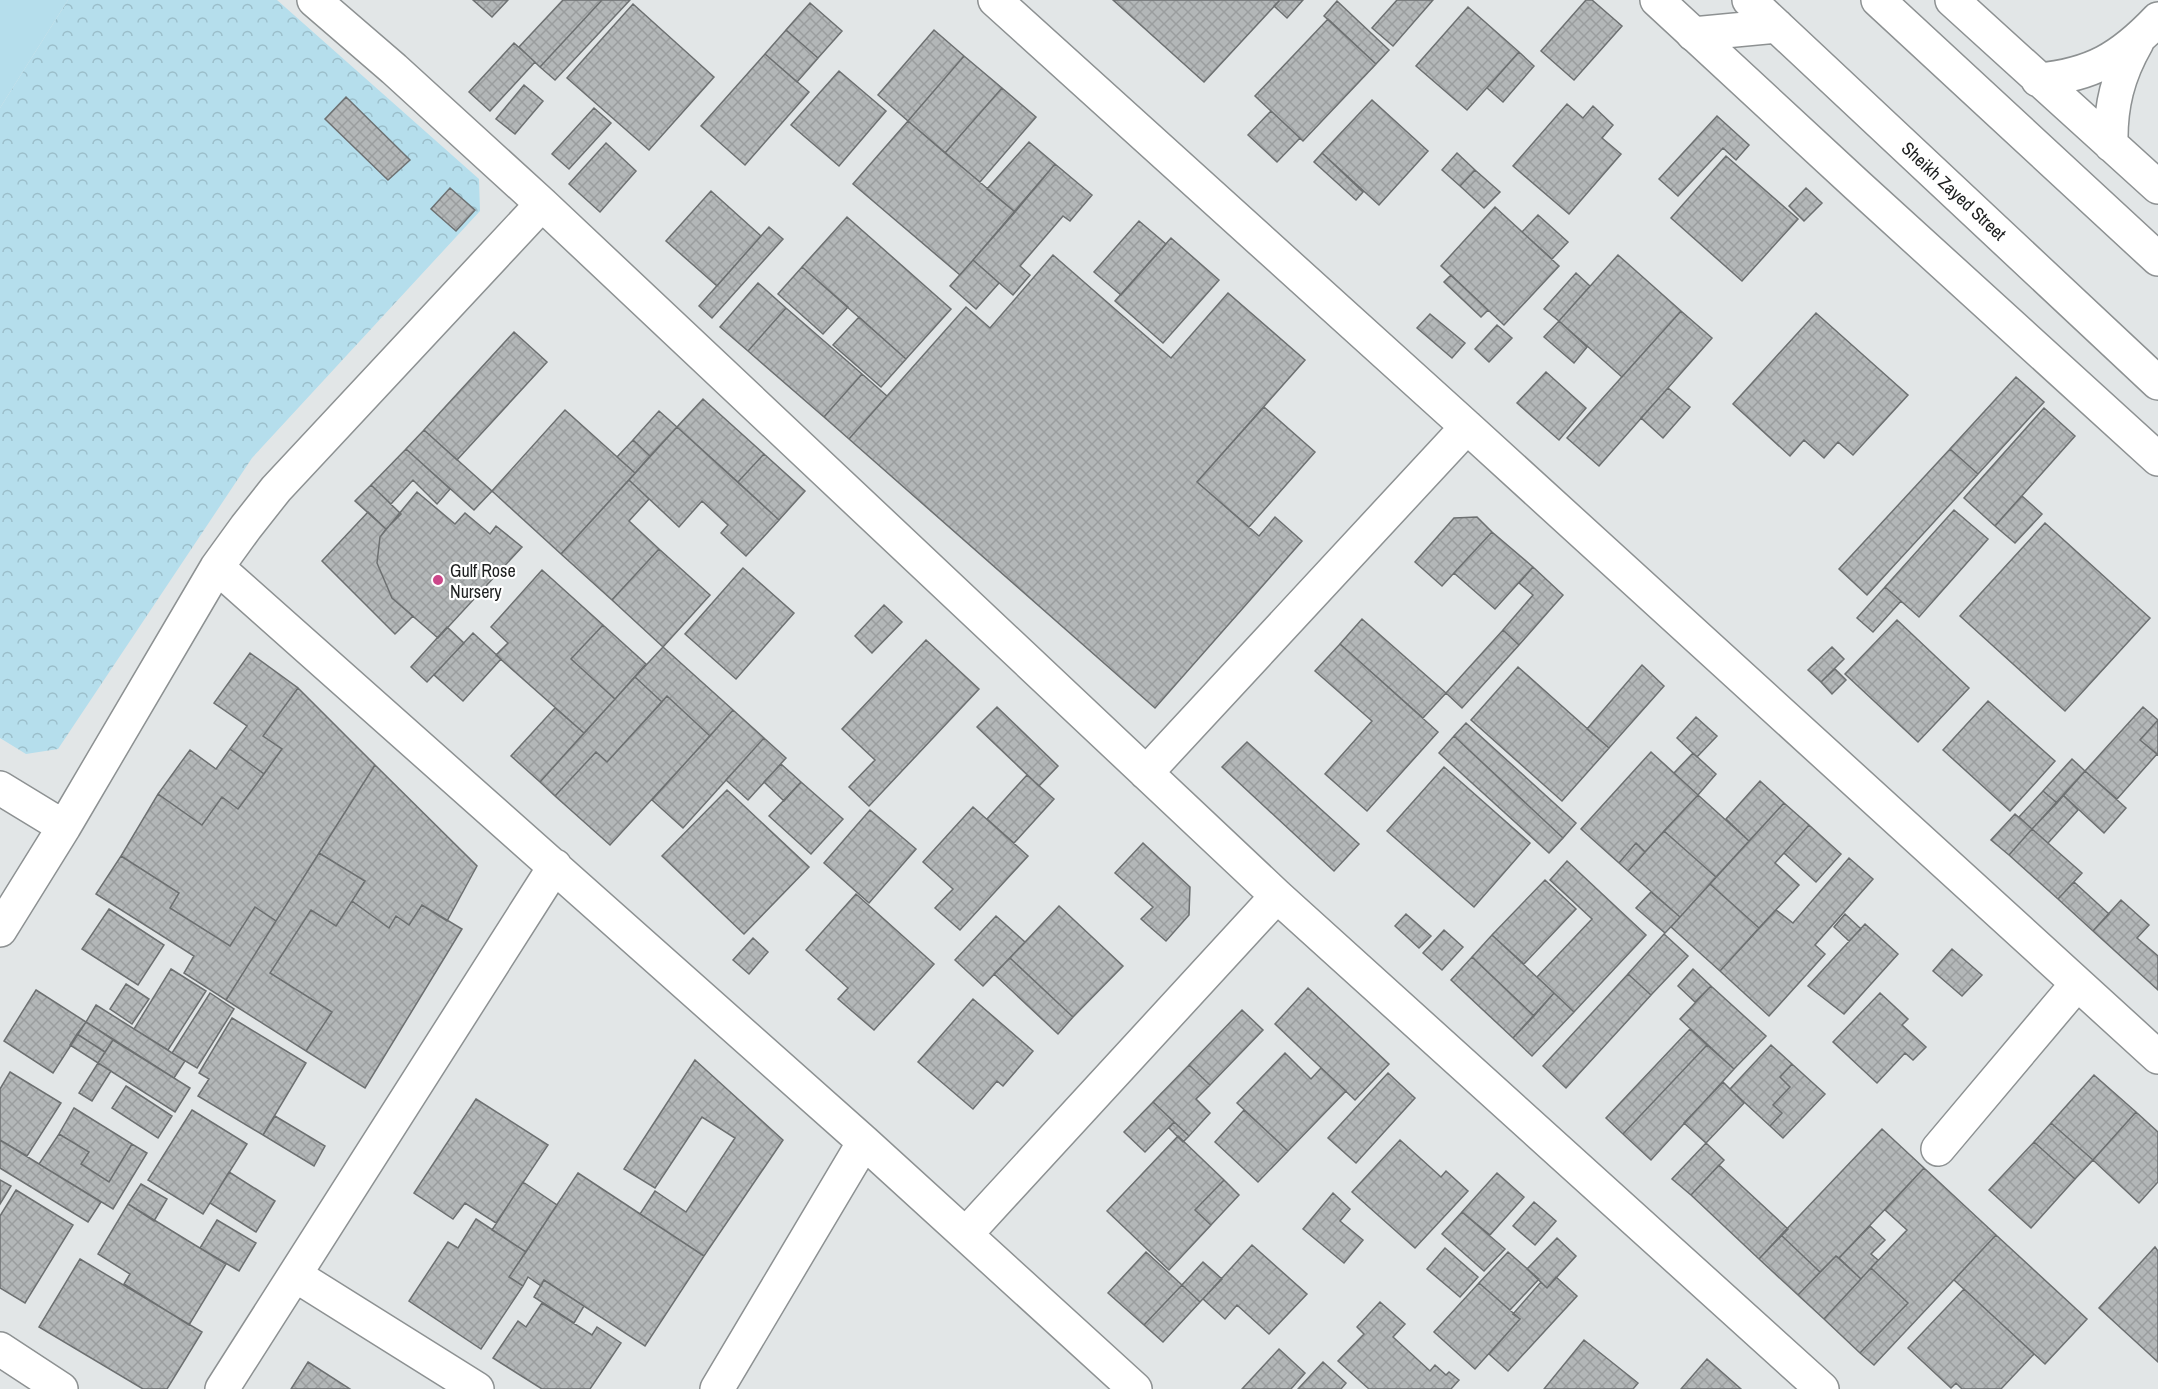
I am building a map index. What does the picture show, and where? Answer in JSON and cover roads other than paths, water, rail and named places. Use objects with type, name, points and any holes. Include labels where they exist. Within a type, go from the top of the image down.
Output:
[{"type":"street","points":[[314,0],[394,69],[542,204],[1276,896],[1822,1389]]},
{"type":"street","points":[[1657,0],[2158,459]]},
{"type":"street","name":"Sheikh Zayed Street","points":[[1749,0],[2158,383]]},
{"type":"street","points":[[1878,0],[2158,259]]},
{"type":"street","points":[[1952,0],[2158,187]]},
{"type":"street","points":[[999,1],[2158,1058]]},
{"type":"street","points":[[1692,34],[1777,26]]},
{"type":"street","points":[[2038,80],[2081,73],[2120,54],[2148,29]]},
{"type":"street","points":[[2111,145],[2113,101],[2119,80],[2148,29]]},
{"type":"street","points":[[0,930],[217,567],[246,526],[276,489],[542,204]]},
{"type":"street","points":[[1146,773],[1467,427]]},
{"type":"street","points":[[217,567],[864,1142],[1135,1389]]},
{"type":"street","points":[[0,788],[64,826]]},
{"type":"street","points":[[222,1389],[555,866]]},
{"type":"street","points":[[966,1234],[1276,896]]},
{"type":"street","points":[[1938,1149],[2077,984]]},
{"type":"street","points":[[717,1389],[864,1142]]},
{"type":"street","points":[[295,1275],[477,1389]]},
{"type":"street","points":[[0,1349],[61,1389]]},
{"type":"place","name":"Gulf Rose Nursery","points":[[438,580]]}]
